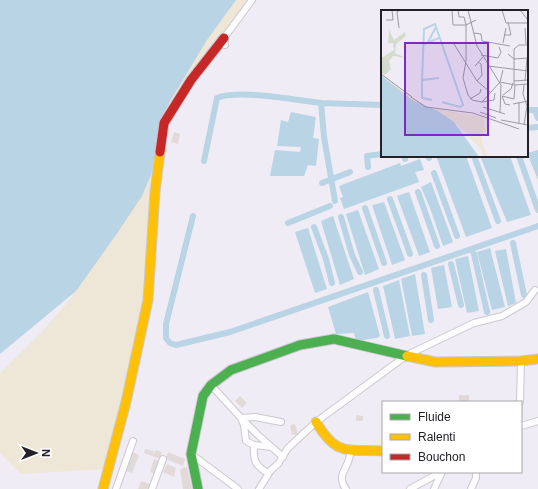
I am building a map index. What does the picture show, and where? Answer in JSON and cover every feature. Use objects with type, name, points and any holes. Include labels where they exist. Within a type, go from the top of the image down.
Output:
[{"type":"street","points":[[103,489],[126,402],[148,300],[155,192],[164,122],[190,80],[224,42],[252,0]]},
{"type":"street","points":[[259,489],[268,473],[283,457],[288,448],[316,422],[408,355],[474,323],[502,316],[526,302],[535,290]]},
{"type":"street","points":[[198,489],[191,454],[203,396],[211,385],[232,370],[300,345],[334,340],[435,362],[521,361],[538,359]]},
{"type":"street","points":[[520,401],[521,361]]},
{"type":"street","points":[[211,385],[241,418],[283,457]]},
{"type":"street","points":[[241,418],[255,416],[281,422]]},
{"type":"street","points":[[241,418],[244,425],[246,441],[254,445],[271,447]]},
{"type":"street","points":[[522,426],[538,421]]},
{"type":"street","points":[[316,422],[324,438],[337,448],[350,451],[382,451]]},
{"type":"street","points":[[116,489],[133,441]]},
{"type":"street","points":[[254,445],[253,457],[256,465],[268,473]]},
{"type":"street","points":[[346,489],[341,478],[350,456],[350,451]]},
{"type":"street","points":[[191,454],[238,489]]},
{"type":"street","points":[[152,489],[163,459]]},
{"type":"street","points":[[410,489],[439,473]]},
{"type":"street","points":[[434,489],[441,473]]},
{"type":"street","points":[[470,489],[476,478],[476,473]]},
{"type":"sand","points":[[230,0],[248,0],[164,121],[145,302],[105,469],[21,474],[0,453],[0,373],[42,332],[71,298],[116,223],[158,118]]},
{"type":"water","points":[[0,0],[236,0],[207,40],[169,103],[162,118],[151,175],[142,196],[118,232],[76,291],[0,354]]},
{"type":"water","points":[[291,112],[316,117],[313,138],[319,139],[316,166],[308,165],[304,176],[270,176],[275,150],[300,152],[301,147],[277,146],[281,120],[288,122]]},
{"type":"water","points":[[538,150],[538,180],[528,155],[528,153]]},
{"type":"water","points":[[436,157],[466,157],[492,228],[466,237]]},
{"type":"water","points":[[480,157],[510,157],[531,215],[507,222]]},
{"type":"water","points":[[420,159],[424,170],[415,172],[419,182],[344,209],[340,198],[343,197],[339,186],[400,163],[401,166]]},
{"type":"water","points":[[431,182],[453,242],[443,246],[421,187]]},
{"type":"water","points":[[409,192],[430,252],[419,256],[397,196]]},
{"type":"water","points":[[384,202],[405,260],[392,265],[372,205]]},
{"type":"water","points":[[358,210],[379,269],[365,275],[346,214]]},
{"type":"water","points":[[333,216],[354,279],[340,285],[321,221]]},
{"type":"water","points":[[308,228],[327,289],[315,293],[295,232]]},
{"type":"water","points":[[490,248],[505,307],[492,310],[477,252]]},
{"type":"water","points":[[506,249],[516,303],[508,306],[495,251]]},
{"type":"water","points":[[468,256],[479,311],[467,313],[455,259]]},
{"type":"water","points":[[444,265],[452,307],[438,309],[431,268]]},
{"type":"water","points":[[415,274],[425,334],[412,336],[401,279]]},
{"type":"water","points":[[399,280],[410,336],[395,339],[383,286]]},
{"type":"water","points":[[368,292],[380,336],[377,338],[356,341],[354,333],[336,334],[328,307]]},
{"type":"building","points":[[174,132],[180,134],[178,144],[171,142]]},
{"type":"building","points":[[459,395],[469,395],[469,401],[459,401]]},
{"type":"building","points":[[240,396],[247,403],[242,408],[235,401]]},
{"type":"building","points":[[356,415],[363,416],[363,421],[356,421]]},
{"type":"building","points":[[295,424],[298,434],[292,435],[290,425]]},
{"type":"building","points":[[145,449],[154,451],[152,456],[144,453]]},
{"type":"building","points":[[156,450],[162,452],[160,459],[152,456]]},
{"type":"building","points":[[133,452],[139,455],[132,473],[126,471]]},
{"type":"building","points":[[168,452],[185,459],[183,466],[166,459]]},
{"type":"building","points":[[154,459],[159,461],[155,474],[150,472]]},
{"type":"building","points":[[167,464],[176,468],[174,477],[163,472]]},
{"type":"building","points":[[187,467],[192,489],[183,489],[180,469]]},
{"type":"building","points":[[141,481],[150,484],[148,489],[138,489]]},
{"type":"waterway","points":[[204,161],[217,98],[253,95],[321,103]]},
{"type":"waterway","points":[[335,201],[324,137],[321,103],[381,105]]},
{"type":"waterway","points":[[528,110],[538,110]]},
{"type":"waterway","points":[[535,110],[538,118]]},
{"type":"waterway","points":[[528,128],[538,127]]},
{"type":"waterway","points":[[368,167],[367,156],[381,154]]},
{"type":"waterway","points":[[474,157],[498,221]]},
{"type":"waterway","points":[[519,157],[538,210]]},
{"type":"waterway","points":[[322,183],[350,172]]},
{"type":"waterway","points":[[434,173],[457,236]]},
{"type":"waterway","points":[[418,192],[437,246]]},
{"type":"waterway","points":[[390,199],[410,254]]},
{"type":"waterway","points":[[288,223],[330,206]]},
{"type":"waterway","points":[[365,208],[384,263]]},
{"type":"waterway","points":[[193,216],[166,324],[166,338],[170,343],[176,345],[230,332],[538,226]]},
{"type":"waterway","points":[[341,217],[352,255],[360,272]]},
{"type":"waterway","points":[[314,227],[326,259],[332,283]]},
{"type":"waterway","points":[[513,243],[524,295]]},
{"type":"waterway","points":[[474,254],[487,312]]},
{"type":"waterway","points":[[451,264],[461,305]]},
{"type":"waterway","points":[[424,275],[431,320]]},
{"type":"waterway","points":[[376,290],[387,336]]},
{"type":"traffic: fast","points":[[198,489],[191,454],[203,396],[211,385],[231,370],[300,345],[334,339],[407,356]]},
{"type":"traffic: slow","points":[[103,489],[126,402],[148,300],[155,192],[160,152]]},
{"type":"traffic: slow","points":[[407,356],[435,362],[521,361],[538,359]]},
{"type":"traffic: slow","points":[[316,422],[323,433],[337,446],[352,450],[382,451]]},
{"type":"traffic: jam","points":[[160,152],[164,123],[191,80],[224,38]]}]
